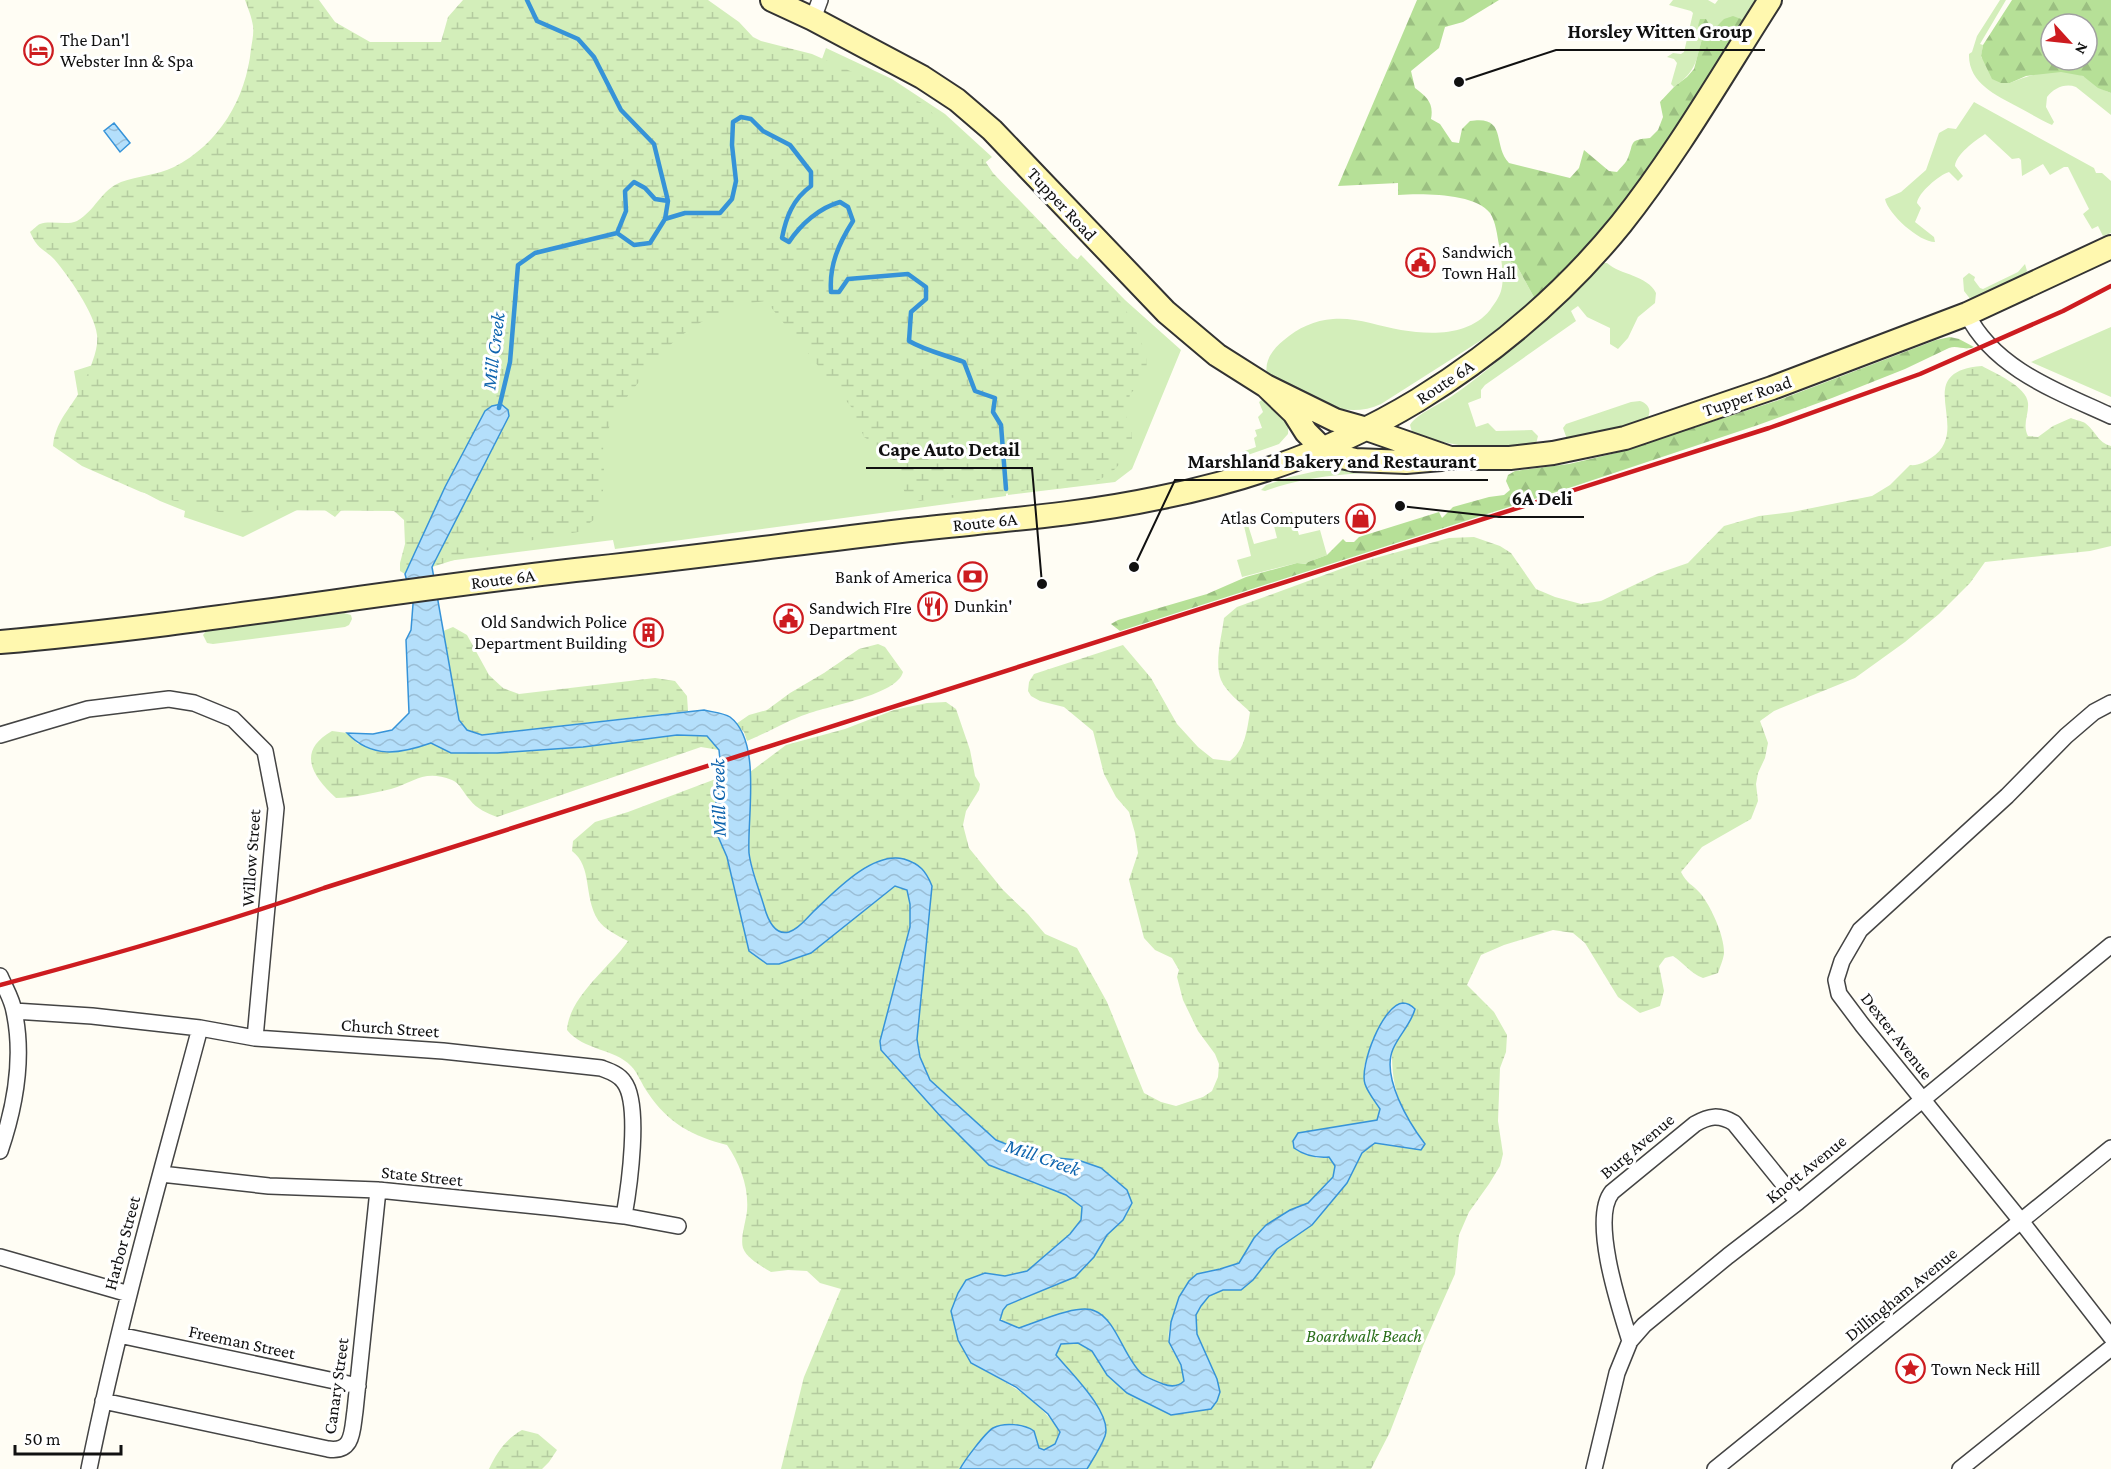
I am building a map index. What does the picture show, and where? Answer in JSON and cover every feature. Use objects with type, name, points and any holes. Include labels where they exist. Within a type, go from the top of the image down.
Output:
[{"type":"main road","name":"Tupper Road","points":[[772,0],[817,10],[957,100],[992,130],[1167,312],[1216,355],[1266,386],[1335,420],[1450,458],[1524,457],[1573,450],[1625,438],[1772,388],[1967,315],[2111,247]]},
{"type":"main road","name":"Route 6A","points":[[0,642],[189,621],[450,586],[1116,506],[1167,497],[1279,465],[1367,429],[1419,399],[1526,321],[1600,249],[1622,222],[1665,163],[1770,0]]},
{"type":"main road","name":"Tupper Road","points":[[1266,386],[1294,413],[1306,432],[1322,448]]},
{"type":"main road","points":[[1322,448],[1342,457],[1355,459],[1406,462],[1450,458]]},
{"type":"street","points":[[1967,315],[1982,339],[2007,361],[2051,388],[2111,416]]},
{"type":"street","name":"Willow Street","points":[[0,735],[88,709],[169,699],[194,703],[232,719],[265,751],[276,808],[255,1038]]},
{"type":"street","name":"Dexter Avenue","points":[[2111,703],[2094,712],[2066,736],[2007,796],[1860,930],[1842,961],[1836,980],[1839,994],[2111,1337]]},
{"type":"street","name":"Knott Avenue","points":[[1594,1469],[1617,1373],[1630,1341],[1644,1325],[2111,945]]},
{"type":"street","points":[[0,976],[14,1011],[17,1070],[10,1115],[0,1151]]},
{"type":"street","name":"Church Street","points":[[14,1011],[92,1016],[200,1028],[255,1038],[443,1051],[601,1068],[615,1074],[625,1083],[631,1096],[633,1114],[624,1216]]},
{"type":"street","name":"Harbor Street","points":[[89,1469],[129,1294],[200,1028]]},
{"type":"street","name":"Burg Avenue","points":[[1630,1341],[1609,1266],[1604,1206],[1612,1192],[1695,1124],[1716,1116],[1734,1123],[1798,1202]]},
{"type":"street","name":"Dillingham Avenue","points":[[1715,1469],[2111,1148]]},
{"type":"street","name":"State Street","points":[[161,1174],[270,1186],[378,1190],[624,1216],[678,1226]]},
{"type":"street","name":"Canary Street","points":[[103,1401],[337,1450],[345,1447],[350,1439],[358,1386],[378,1190]]},
{"type":"street","points":[[0,1257],[129,1294]]},
{"type":"street","name":"Freeman Street","points":[[119,1335],[358,1386]]},
{"type":"street","points":[[1960,1469],[2111,1348]]},
{"type":"green space","points":[[245,0],[319,0],[335,22],[370,42],[441,42],[448,17],[463,0],[708,0],[761,41],[812,54],[924,104],[955,138],[983,158],[993,173],[1073,256],[1108,284],[1125,308],[1147,355],[1146,378],[1130,394],[1126,416],[1132,431],[1132,443],[1127,456],[1114,470],[1099,480],[1064,488],[1026,490],[977,499],[941,497],[920,501],[906,496],[891,455],[864,437],[852,408],[766,301],[735,307],[707,319],[681,336],[656,359],[620,407],[607,433],[603,447],[604,483],[600,515],[578,532],[476,553],[432,567],[483,465],[485,411],[445,487],[405,574],[400,571],[405,544],[404,520],[394,511],[258,510],[244,514],[218,512],[198,503],[175,501],[141,492],[82,466],[53,446],[58,427],[81,389],[94,358],[97,346],[95,326],[73,285],[54,259],[38,245],[30,232],[44,223],[77,221],[114,186],[174,167],[204,146],[217,133],[236,102],[248,67],[253,29]]},
{"type":"green space","points":[[1417,0],[1499,0],[1463,22],[1445,27],[1439,48],[1411,71],[1415,88],[1430,105],[1431,119],[1440,124],[1452,142],[1459,143],[1462,129],[1470,121],[1490,122],[1495,127],[1504,156],[1509,163],[1570,178],[1579,168],[1584,150],[1609,171],[1617,172],[1627,160],[1633,143],[1650,138],[1658,130],[1663,117],[1660,102],[1694,69],[1703,35],[1698,26],[1700,19],[1706,19],[1710,26],[1716,27],[1724,19],[1733,16],[1741,19],[1745,24],[1647,171],[1596,239],[1535,299],[1518,268],[1511,261],[1508,251],[1499,245],[1494,220],[1483,206],[1473,201],[1447,196],[1398,195],[1398,183],[1338,186]]},
{"type":"green space","points":[[1673,0],[1708,0],[1715,4],[1718,0],[1761,0],[1745,24],[1724,20],[1716,27],[1698,26],[1703,35],[1697,59],[1687,76],[1674,87],[1671,84],[1677,63],[1674,59],[1667,57],[1673,53],[1684,52],[1693,13],[1669,5]]},
{"type":"green space","points":[[2000,0],[2006,0],[1980,44],[1983,45],[1981,57],[2010,83],[2050,72],[2074,73],[2083,76],[2111,93],[2111,115],[2072,86],[2056,89],[2047,97],[2046,107],[2054,122],[2052,125],[2001,98],[1985,87],[1973,73],[1969,54],[1972,52],[1977,36]]},
{"type":"green space","points":[[2012,0],[2111,0],[2111,93],[2098,88],[2083,76],[2061,72],[2026,76],[2010,83],[2001,83],[1992,79],[1981,56],[1983,45]]},
{"type":"green space","points":[[826,48],[892,79],[945,114],[992,157],[835,287],[966,394],[1081,255],[1125,300],[1181,350],[1132,469],[1115,482],[1008,495],[1004,428],[1006,496],[615,549],[613,540],[424,564],[430,536],[368,482],[335,517],[313,502],[243,537],[184,517],[185,511],[160,501],[90,464],[74,371],[791,144]]},
{"type":"green space","points":[[1974,102],[2094,168],[2096,173],[2102,173],[2111,181],[2111,233],[2103,236],[2098,226],[2092,229],[2083,214],[2089,209],[2068,167],[2050,175],[2043,164],[2022,176],[2021,160],[2012,159],[1985,134],[1967,148],[1956,161],[1955,166],[1963,176],[1958,181],[1949,172],[1930,185],[1918,199],[1917,203],[1921,208],[1915,222],[1934,237],[1935,242],[1928,241],[1905,226],[1892,212],[1885,199],[1901,192],[1926,170],[1939,133],[1948,128],[1956,129]]},
{"type":"green space","points":[[1499,245],[1509,253],[1513,265],[1518,268],[1535,299],[1491,334],[1381,404],[1366,409],[1336,408],[1308,397],[1267,375],[1268,360],[1276,347],[1295,332],[1320,321],[1350,319],[1425,333],[1449,332],[1471,325],[1490,310],[1500,294],[1503,274]]},
{"type":"green space","points":[[1600,263],[1607,263],[1646,282],[1656,293],[1655,303],[1638,317],[1628,338],[1618,349],[1610,344],[1610,328],[1587,317],[1578,306],[1571,311],[1576,321],[1485,385],[1481,390],[1481,398],[1468,403],[1476,427],[1488,423],[1496,431],[1532,430],[1538,436],[1536,444],[1526,448],[1494,449],[1437,441],[1412,432],[1410,425],[1413,421],[1492,366]]},
{"type":"green space","points":[[2025,264],[2027,271],[2023,276],[1979,295],[1980,299],[1971,300],[1964,291],[1963,278],[1969,273],[1975,277],[1974,280],[1983,289],[2018,272]]},
{"type":"green space","points":[[2111,327],[2111,397],[2031,362]]},
{"type":"green space","points":[[1950,337],[1974,347],[1949,348],[1905,369],[1832,398],[1575,486],[1120,631],[1111,624],[1207,594],[1246,577],[1297,563],[1306,564],[1327,555],[1343,539],[1346,542],[1354,542],[1359,537],[1439,512],[1442,518],[1453,507],[1504,495],[1510,490],[1506,481],[1508,475],[1515,471],[1569,464],[1616,453],[1779,400],[1936,340]]},
{"type":"green space","name":"Boardwalk Beach","points":[[1982,366],[2009,381],[2026,397],[2028,436],[2038,437],[2053,426],[2071,418],[2085,423],[2103,442],[2111,446],[2111,546],[2090,551],[1985,562],[1970,583],[1939,614],[1855,678],[1774,711],[1760,721],[1768,743],[1765,758],[1758,773],[1756,784],[1758,801],[1751,819],[1702,847],[1681,872],[1704,899],[1720,931],[1724,954],[1718,973],[1703,978],[1673,956],[1665,958],[1659,966],[1664,991],[1660,1006],[1640,1013],[1618,997],[1585,943],[1573,933],[1553,930],[1504,945],[1481,955],[1467,985],[1494,1012],[1507,1035],[1506,1052],[1500,1068],[1498,1121],[1503,1154],[1500,1166],[1469,1212],[1459,1235],[1455,1274],[1423,1346],[1390,1432],[1371,1469],[1087,1469],[1106,1434],[1093,1398],[1056,1355],[1060,1344],[1078,1343],[1092,1351],[1107,1375],[1171,1415],[1208,1358],[1197,1334],[1196,1315],[1209,1296],[1223,1290],[1241,1290],[1253,1280],[1277,1249],[1312,1225],[1347,1183],[1362,1153],[1375,1143],[1421,1150],[1425,1144],[1403,1110],[1397,1094],[1392,1063],[1394,1007],[1372,1040],[1364,1067],[1380,1109],[1377,1120],[1298,1133],[1316,1158],[1329,1157],[1335,1166],[1333,1177],[1308,1203],[1290,1210],[1254,1238],[1239,1263],[1208,1272],[1192,1280],[1186,1287],[1175,1309],[1169,1338],[1180,1363],[1184,1381],[1180,1385],[1168,1386],[1143,1375],[1129,1359],[1106,1318],[1019,1328],[1000,1319],[1007,1305],[1075,1277],[1094,1257],[1107,1235],[1123,1220],[1132,1203],[1127,1190],[996,1140],[930,1080],[920,1057],[917,1039],[932,886],[927,875],[844,883],[797,929],[786,933],[777,931],[767,919],[749,855],[750,772],[786,745],[845,729],[894,710],[927,703],[946,702],[956,709],[970,750],[975,776],[980,784],[979,790],[966,811],[963,825],[969,848],[1003,890],[1045,934],[1077,948],[1107,1002],[1144,1093],[1161,1102],[1176,1106],[1203,1097],[1212,1091],[1218,1077],[1219,1064],[1215,1054],[1198,1031],[1183,1000],[1177,977],[1179,970],[1172,958],[1155,950],[1144,938],[1129,880],[1138,853],[1135,833],[1129,812],[1116,797],[1104,774],[1093,731],[1064,707],[1040,701],[1031,696],[1028,691],[1029,682],[1034,674],[1123,645],[1151,678],[1177,724],[1198,747],[1213,759],[1230,761],[1242,745],[1250,712],[1226,689],[1221,680],[1218,665],[1224,618],[1237,607],[1357,563],[1449,538],[1474,537],[1500,546],[1511,553],[1536,589],[1581,604],[1601,601],[1659,573],[1688,563],[1724,526],[1759,516],[1792,512],[1872,496],[1890,485],[1910,465],[1926,461],[1943,446],[1947,433],[1945,390],[1949,379],[1960,371]]},
{"type":"green space","points":[[1263,399],[1284,418],[1288,434],[1279,444],[1245,456],[1242,452],[1256,447],[1255,430],[1262,428],[1258,417],[1263,412],[1259,402]]},
{"type":"green space","points":[[1640,401],[1649,408],[1647,419],[1612,432],[1567,439],[1563,428],[1566,424]]},
{"type":"green space","points":[[1430,467],[1440,470],[1437,472],[1328,476],[1261,490],[1266,485],[1290,477],[1330,468]]},
{"type":"green space","points":[[1292,512],[1299,535],[1320,530],[1327,555],[1307,564],[1297,563],[1242,577],[1237,560],[1251,556],[1244,526],[1248,525],[1254,544],[1277,538],[1272,518]]},
{"type":"green space","points":[[344,613],[351,615],[352,619],[345,627],[213,644],[207,643],[203,635],[207,630]]},
{"type":"green space","points":[[453,627],[467,635],[489,675],[503,688],[519,694],[655,678],[675,681],[687,696],[688,711],[481,735],[467,730],[459,720],[443,631]]},
{"type":"green space","points":[[878,644],[885,647],[903,672],[898,680],[876,693],[799,717],[747,741],[744,732],[736,724],[749,715],[767,710],[859,649]]},
{"type":"green space","points":[[332,731],[347,733],[358,744],[410,750],[431,743],[451,753],[497,753],[583,747],[677,735],[707,736],[719,750],[701,747],[497,817],[476,806],[455,781],[434,776],[420,778],[385,791],[336,798],[320,781],[311,755],[321,739]]},
{"type":"green space","points":[[721,777],[714,827],[727,857],[735,891],[779,964],[811,953],[895,885],[907,890],[910,904],[910,927],[880,1041],[881,1050],[942,1118],[989,1165],[1066,1195],[1082,1207],[1081,1220],[1070,1234],[1027,1271],[1005,1276],[985,1273],[971,1363],[1020,1392],[1051,1420],[1060,1432],[1055,1444],[1044,1450],[1039,1448],[964,1461],[960,1469],[781,1469],[804,1377],[841,1289],[820,1283],[807,1271],[771,1272],[751,1259],[742,1244],[747,1211],[745,1185],[740,1168],[727,1145],[692,1133],[682,1127],[664,1113],[646,1090],[636,1072],[624,1060],[582,1042],[567,1030],[569,1018],[582,994],[628,941],[607,929],[593,911],[583,865],[572,851],[573,841],[595,822]]},
{"type":"green space","points":[[522,1430],[538,1434],[557,1450],[549,1462],[542,1469],[489,1469],[502,1446]]},
{"type":"water","points":[[114,123],[130,143],[120,152],[104,131]]},
{"type":"water","points":[[501,404],[508,410],[509,416],[432,567],[459,720],[467,730],[482,735],[704,710],[730,717],[740,728],[750,761],[749,853],[751,866],[767,915],[772,925],[779,931],[789,932],[796,929],[843,884],[879,861],[892,858],[904,859],[922,869],[932,886],[917,1039],[920,1057],[930,1080],[996,1140],[1036,1156],[1078,1160],[1101,1168],[1127,1190],[1132,1203],[1123,1220],[1107,1235],[1094,1257],[1075,1277],[1007,1305],[1000,1320],[1019,1328],[1069,1311],[1088,1309],[1095,1311],[1109,1322],[1130,1359],[1142,1374],[1169,1386],[1182,1383],[1184,1381],[1181,1365],[1169,1342],[1171,1322],[1179,1297],[1189,1281],[1197,1274],[1239,1263],[1254,1238],[1266,1225],[1290,1210],[1308,1203],[1333,1177],[1335,1166],[1329,1157],[1315,1157],[1302,1153],[1294,1148],[1293,1141],[1298,1133],[1377,1120],[1380,1109],[1365,1084],[1364,1075],[1369,1051],[1381,1024],[1395,1006],[1405,1003],[1415,1009],[1393,1049],[1390,1060],[1398,1099],[1425,1144],[1421,1150],[1375,1143],[1362,1153],[1347,1183],[1312,1225],[1277,1249],[1253,1280],[1241,1290],[1223,1290],[1209,1296],[1196,1315],[1197,1334],[1217,1379],[1220,1392],[1211,1409],[1171,1415],[1127,1393],[1107,1375],[1092,1351],[1078,1343],[1061,1344],[1056,1355],[1089,1393],[1103,1416],[1106,1427],[1105,1436],[1087,1469],[960,1469],[985,1435],[998,1426],[1014,1425],[1034,1431],[1039,1448],[1044,1450],[1055,1444],[1060,1432],[1048,1414],[1016,1387],[971,1363],[958,1340],[951,1311],[958,1293],[966,1280],[985,1273],[1005,1276],[1027,1271],[1070,1234],[1081,1220],[1082,1207],[1066,1195],[989,1165],[942,1118],[881,1050],[880,1041],[910,927],[910,904],[907,890],[895,886],[811,953],[779,964],[767,964],[749,951],[727,857],[714,827],[716,800],[722,783],[721,770],[719,750],[707,736],[677,735],[583,747],[497,753],[451,753],[431,743],[397,752],[376,750],[366,747],[347,733],[373,734],[392,730],[409,713],[406,640],[411,630],[413,604],[405,574],[445,487],[485,411]]},
{"type":"waterway","name":"Mill Creek","points":[[499,408],[510,362],[518,265],[535,253],[617,233],[634,245],[650,243],[665,219],[668,201],[654,144],[621,110],[594,57],[578,39],[537,21],[527,0]]},
{"type":"waterway","points":[[665,219],[685,213],[720,213],[732,199],[736,181],[732,145],[733,122],[741,117],[751,119],[763,131],[790,145],[811,172],[811,186],[799,197],[791,209],[782,238],[789,242],[811,218],[825,208],[840,202],[848,207],[853,221],[836,255],[831,292],[839,292],[848,279],[908,274],[926,287],[926,299],[911,312],[909,341],[964,362],[975,391],[995,398],[993,412],[1001,425],[1006,489]]},
{"type":"waterway","points":[[617,233],[626,211],[625,191],[634,182],[645,188],[655,199],[668,201]]},
{"type":"railway","points":[[0,985],[244,915],[1769,428],[1920,374],[2063,311],[2111,286]]},
{"type":"place","name":"The Dan'l Webster Inn & Spa","points":[[39,50]]},
{"type":"place","name":"Horsley Witten Group","points":[[1459,82]]},
{"type":"place","name":"Sandwich Town Hall","points":[[1421,262]]},
{"type":"place","name":"6A Deli","points":[[1400,506]]},
{"type":"place","name":"Atlas Computers","points":[[1361,518]]},
{"type":"place","name":"Marshland Bakery and Restaurant","points":[[1134,567]]},
{"type":"place","name":"Bank of America","points":[[973,577]]},
{"type":"place","name":"Cape Auto Detail","points":[[1042,584]]},
{"type":"place","name":"Dunkin'","points":[[933,606]]},
{"type":"place","name":"Sandwich FIre Department","points":[[788,618]]},
{"type":"place","name":"Old Sandwich Police Department Building","points":[[648,632]]},
{"type":"place","name":"Town Neck Hill","points":[[1910,1369]]}]
